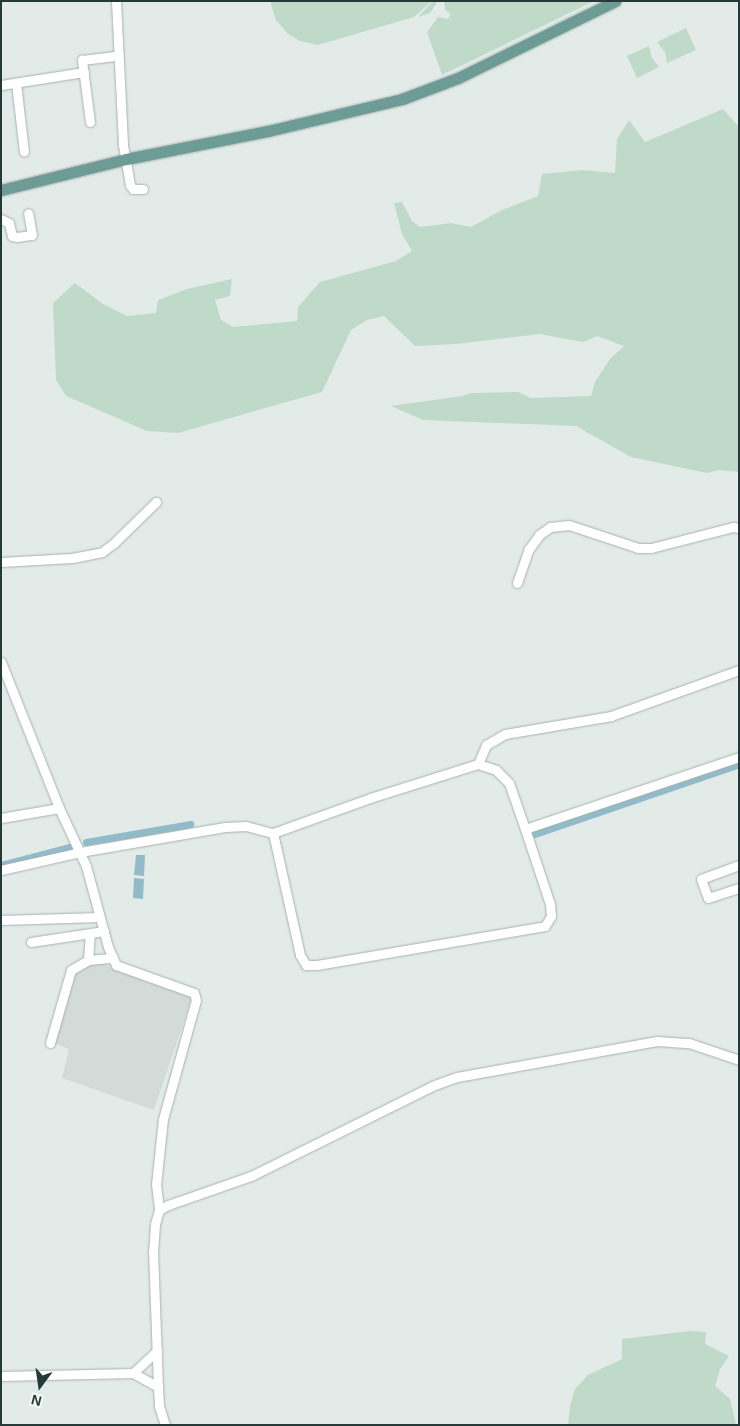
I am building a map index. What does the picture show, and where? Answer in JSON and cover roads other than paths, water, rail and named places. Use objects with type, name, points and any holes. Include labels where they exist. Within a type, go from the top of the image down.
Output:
[{"type":"main road","points":[[1,190],[126,159],[268,131],[402,99],[458,78],[615,1]]},
{"type":"street","points":[[116,1],[126,159],[130,185],[133,189],[143,188]]},
{"type":"street","points":[[90,122],[82,60],[118,56]]},
{"type":"street","points":[[1,85],[84,72]]},
{"type":"street","points":[[16,83],[24,152]]},
{"type":"street","points":[[1,219],[8,223],[12,236],[32,235],[28,213]]},
{"type":"street","points":[[1,562],[72,558],[102,552],[114,543],[156,502]]},
{"type":"street","points":[[517,584],[529,548],[539,535],[550,527],[569,525],[638,548],[651,548],[733,527],[739,528]]},
{"type":"street","points":[[1,662],[59,808],[86,866],[104,931],[116,965],[121,969],[194,993],[196,1000],[163,1119],[156,1184],[159,1210],[155,1224],[153,1254],[159,1406],[165,1425]]},
{"type":"street","points":[[478,764],[486,746],[505,734],[611,716],[739,670]]},
{"type":"street","points":[[525,829],[739,758]]},
{"type":"street","points":[[1,870],[80,852],[225,827],[246,826],[273,832],[370,798],[478,764],[496,770],[509,784],[550,904],[551,916],[545,926],[317,965],[306,965],[300,955],[273,832]]},
{"type":"street","points":[[1,818],[59,808]]},
{"type":"street","points":[[739,866],[701,878],[708,898],[739,888]]},
{"type":"street","points":[[1,920],[100,917]]},
{"type":"street","points":[[31,942],[104,931]]},
{"type":"street","points":[[88,960],[90,934]]},
{"type":"street","points":[[50,1043],[71,970],[88,960],[113,958]]},
{"type":"street","points":[[159,1210],[168,1204],[251,1176],[432,1086],[457,1077],[657,1041],[689,1043],[739,1060]]},
{"type":"street","points":[[133,1373],[157,1351]]},
{"type":"street","points":[[1,1376],[133,1373],[158,1386]]},
{"type":"water","points":[[136,855],[145,855],[144,876],[134,875]]},
{"type":"water","points":[[134,878],[144,879],[143,899],[133,898]]},
{"type":"waterway","points":[[535,834],[739,764]]},
{"type":"waterway","points":[[86,842],[190,824]]},
{"type":"waterway","points":[[1,865],[73,846]]}]
